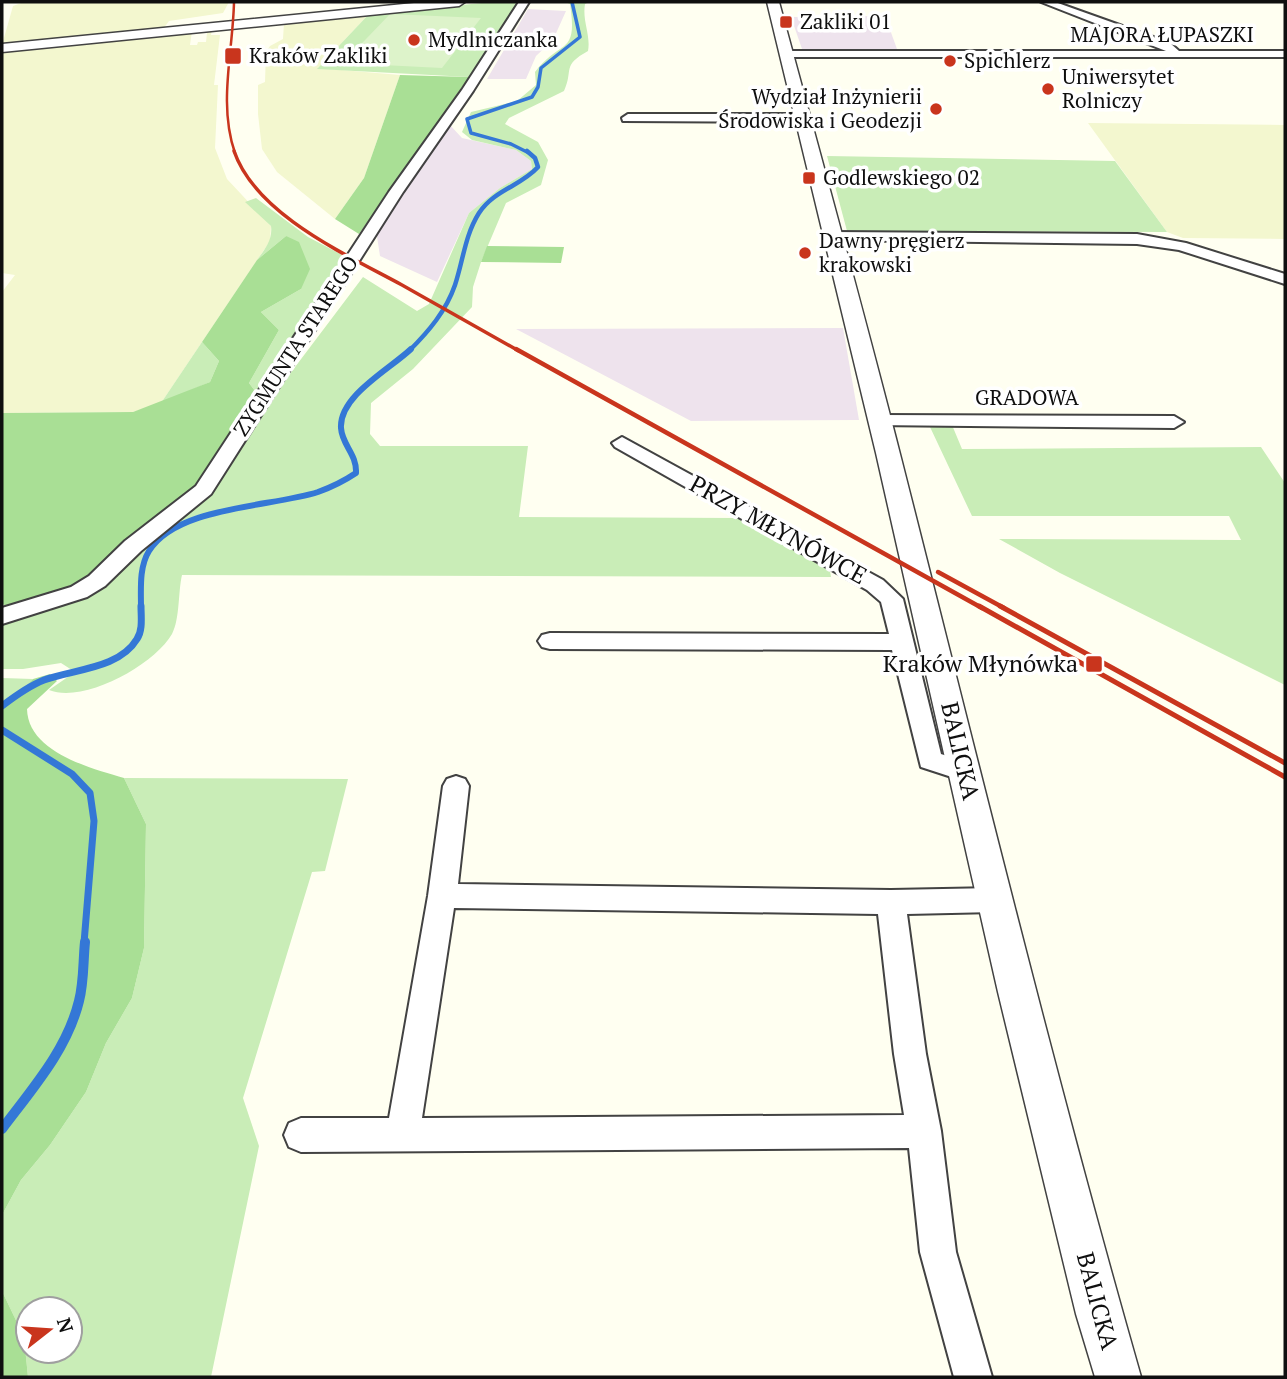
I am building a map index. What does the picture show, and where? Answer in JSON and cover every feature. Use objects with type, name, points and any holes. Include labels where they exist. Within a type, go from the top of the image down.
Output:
[{"type":"street","points":[[2,48],[459,2]]},
{"type":"street","name":"ZYGMUNTA STAREGO","points":[[2,616],[79,592],[97,581],[133,546],[204,489],[396,192],[467,91],[524,2]]},
{"type":"street","name":"BALICKA","points":[[773,2],[995,900],[1099,1314],[1118,1377]]},
{"type":"street","points":[[1046,2],[1166,45],[1177,54]]},
{"type":"street","name":"MAJORA ŁUPASZKI","points":[[787,54],[1285,54]]},
{"type":"street","points":[[628,118],[803,118]]},
{"type":"street","points":[[833,237],[1137,239],[1181,246],[1285,279]]},
{"type":"street","name":"GRADOWA","points":[[878,421],[1174,422]]},
{"type":"street","name":"PRZY MŁYNÓWCE","points":[[622,443],[875,585],[892,599],[930,760],[964,771]]},
{"type":"street","points":[[550,642],[902,642]]},
{"type":"street","points":[[403,1134],[442,896],[456,786]]},
{"type":"street","points":[[442,896],[891,902],[995,900]]},
{"type":"street","points":[[891,902],[924,1131],[938,1252],[973,1377]]},
{"type":"street","points":[[301,1135],[924,1131]]},
{"type":"shaded area","points":[[528,9],[566,11],[553,40],[536,56],[526,79],[487,79]]},
{"type":"shaded area","points":[[885,16],[897,49],[802,49],[791,17]]},
{"type":"shaded area","points":[[449,124],[462,138],[516,150],[531,161],[532,169],[500,188],[469,213],[437,282],[380,256],[376,230]]},
{"type":"shaded area","points":[[843,328],[859,420],[691,421],[516,329]]},
{"type":"green space","points":[[24,2],[229,2],[223,13],[169,21],[163,29],[2,45],[13,6]]},
{"type":"green space","points":[[492,2],[519,2],[469,77],[317,69],[369,14]]},
{"type":"green space","points":[[565,2],[589,2],[585,4],[584,10],[588,51],[571,64],[564,91],[509,118],[505,124],[538,142],[548,160],[541,185],[506,203],[481,262],[473,287],[472,307],[413,369],[371,403],[370,434],[380,446],[528,446],[519,517],[737,518],[830,571],[831,577],[182,575],[172,634],[150,658],[117,679],[99,687],[64,693],[49,690],[75,672],[61,663],[23,669],[2,669],[2,619],[49,606],[213,488],[283,383],[363,277],[417,311],[429,304],[469,213],[500,188],[532,169],[531,161],[516,150],[472,140],[462,132],[471,112],[517,101],[536,85],[535,72],[544,61],[565,45],[572,32],[570,4]]},
{"type":"green space","points":[[369,14],[318,68],[400,75],[364,178],[335,219],[277,172],[262,149],[258,85],[265,82],[266,52],[270,46],[283,39],[284,23]]},
{"type":"green space","name":"Mydlniczanka","points":[[390,14],[481,18],[442,68],[343,63]]},
{"type":"green space","points":[[212,29],[211,35],[220,35],[214,85],[218,85],[215,148],[227,179],[271,226],[270,241],[161,403],[133,412],[2,413],[2,292],[15,275],[2,273],[2,49],[192,31],[190,45],[197,45],[198,42],[206,42],[207,33],[203,30]]},
{"type":"green space","points":[[400,75],[469,77],[359,234],[335,219],[364,178]]},
{"type":"green space","points":[[1088,123],[1285,125],[1285,239],[1183,238],[1167,232]]},
{"type":"green space","points":[[827,156],[1115,161],[1167,232],[847,231]]},
{"type":"green space","points":[[256,198],[308,237],[346,257],[258,395],[249,383],[279,330],[261,312],[301,289],[286,236],[257,260],[271,236],[271,226],[245,202]]},
{"type":"green space","points":[[286,236],[299,242],[310,269],[301,289],[261,312],[279,330],[249,383],[258,395],[196,493],[75,588],[14,609],[2,604],[2,413],[133,412],[210,382],[219,361],[202,342],[257,260]]},
{"type":"green space","points":[[487,246],[564,247],[561,263],[481,262]]},
{"type":"green space","points":[[202,342],[219,361],[210,382],[161,403]]},
{"type":"green space","points":[[952,425],[962,449],[1261,447],[1285,483],[1285,685],[1060,573],[999,539],[1241,540],[1229,516],[972,516],[930,427]]},
{"type":"green space","points":[[50,674],[57,681],[27,709],[30,724],[38,737],[63,756],[124,778],[146,824],[144,948],[132,998],[106,1043],[86,1092],[50,1145],[21,1180],[2,1215],[2,709],[33,679]]},
{"type":"green space","points":[[2,678],[33,679],[2,709]]},
{"type":"green space","points":[[124,778],[348,779],[325,871],[312,872],[243,1098],[259,1146],[211,1377],[28,1377],[27,1365],[84,1365],[84,1295],[14,1295],[14,1316],[2,1291],[2,1215],[21,1180],[50,1145],[86,1092],[106,1043],[132,998],[144,948],[146,824]]},
{"type":"green space","points":[[2,1291],[14,1316],[14,1365],[27,1365],[28,1377],[2,1377]]},
{"type":"waterway","points":[[529,153],[511,144],[471,133],[467,119],[532,97],[538,87],[541,68],[580,37],[572,2]]},
{"type":"waterway","points":[[410,350],[430,328],[447,303],[455,285],[470,230],[479,213],[492,199],[538,167],[535,158],[527,151]]},
{"type":"waterway","points":[[2,706],[44,680],[95,667],[119,657],[129,649],[139,635],[141,578],[146,557],[162,536],[181,525],[227,510],[318,492],[356,473],[354,460],[342,434],[343,416],[348,405],[367,384],[410,350]]},
{"type":"waterway","points":[[2,730],[72,774],[90,793],[94,821],[84,943]]},
{"type":"waterway","points":[[2,1129],[36,1084],[66,1036],[81,994],[85,942]]},
{"type":"railway","points":[[234,2],[227,97],[230,134],[235,153]]},
{"type":"railway","points":[[234,151],[245,174],[262,195],[306,231],[519,351]]},
{"type":"railway","points":[[516,349],[982,608]]},
{"type":"railway","points":[[938,572],[1004,608]]},
{"type":"railway","points":[[979,606],[1285,777]]},
{"type":"railway","points":[[1000,606],[1285,763]]},
{"type":"place","name":"Zakliki 01","points":[[786,22]]},
{"type":"place","name":"Mydlniczanka","points":[[414,40]]},
{"type":"place","name":"Kraków Zakliki","points":[[233,56]]},
{"type":"place","name":"Spichlerz","points":[[950,61]]},
{"type":"place","name":"Uniwersytet Rolniczy","points":[[1048,89]]},
{"type":"place","name":"Wydział Inżynierii Środowiska i Geodezji","points":[[936,109]]},
{"type":"place","name":"Godlewskiego 02","points":[[809,178]]},
{"type":"place","name":"Dawny pręgierz krakowski","points":[[805,253]]},
{"type":"place","name":"Kraków Młynówka","points":[[1094,664]]}]
